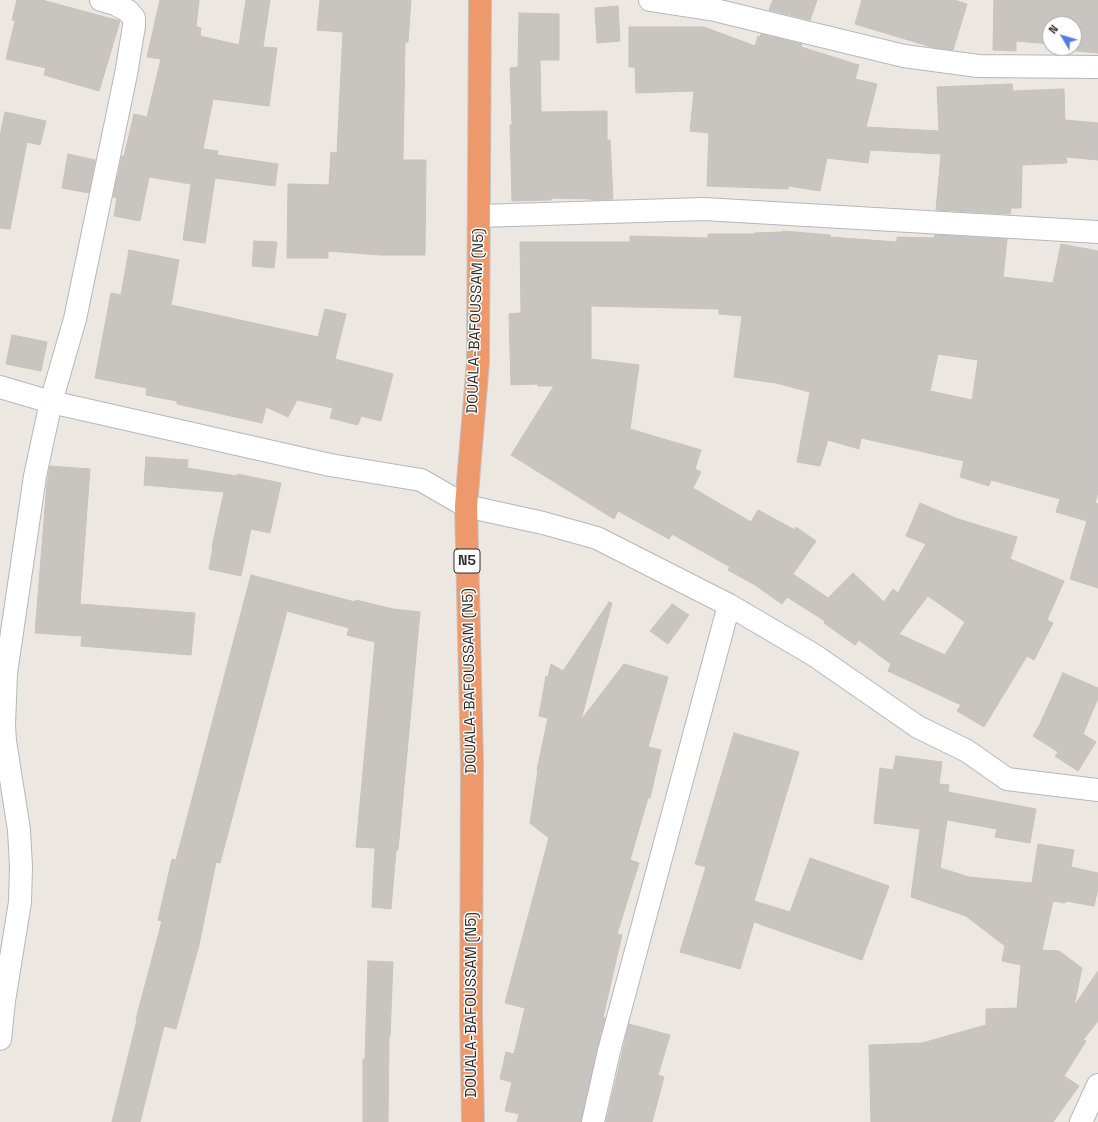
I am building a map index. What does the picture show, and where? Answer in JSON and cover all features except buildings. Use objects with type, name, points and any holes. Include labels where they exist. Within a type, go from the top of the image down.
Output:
[{"type":"highway","name":"DOUALA-BAFOUSSAM (N5)","points":[[474,1122],[471,1012],[472,762],[466,506],[478,362],[480,0]]},
{"type":"street","points":[[0,1039],[4,1001],[20,902],[21,867],[19,830],[5,741],[4,725],[6,673],[34,476],[51,402],[76,319],[126,74],[134,26],[134,18],[128,11],[115,4],[101,0]]},
{"type":"street","points":[[650,0],[715,10],[904,56],[978,66],[1098,67]]},
{"type":"street","points":[[479,216],[704,208],[1098,232]]},
{"type":"street","points":[[0,387],[51,402],[330,465],[421,480],[466,506],[543,523],[597,538],[729,605],[814,655],[918,727],[967,751],[1007,780],[1098,790]]},
{"type":"street","points":[[593,1122],[609,1051],[729,605]]},
{"type":"street","points":[[1081,1122],[1098,1085]]}]
